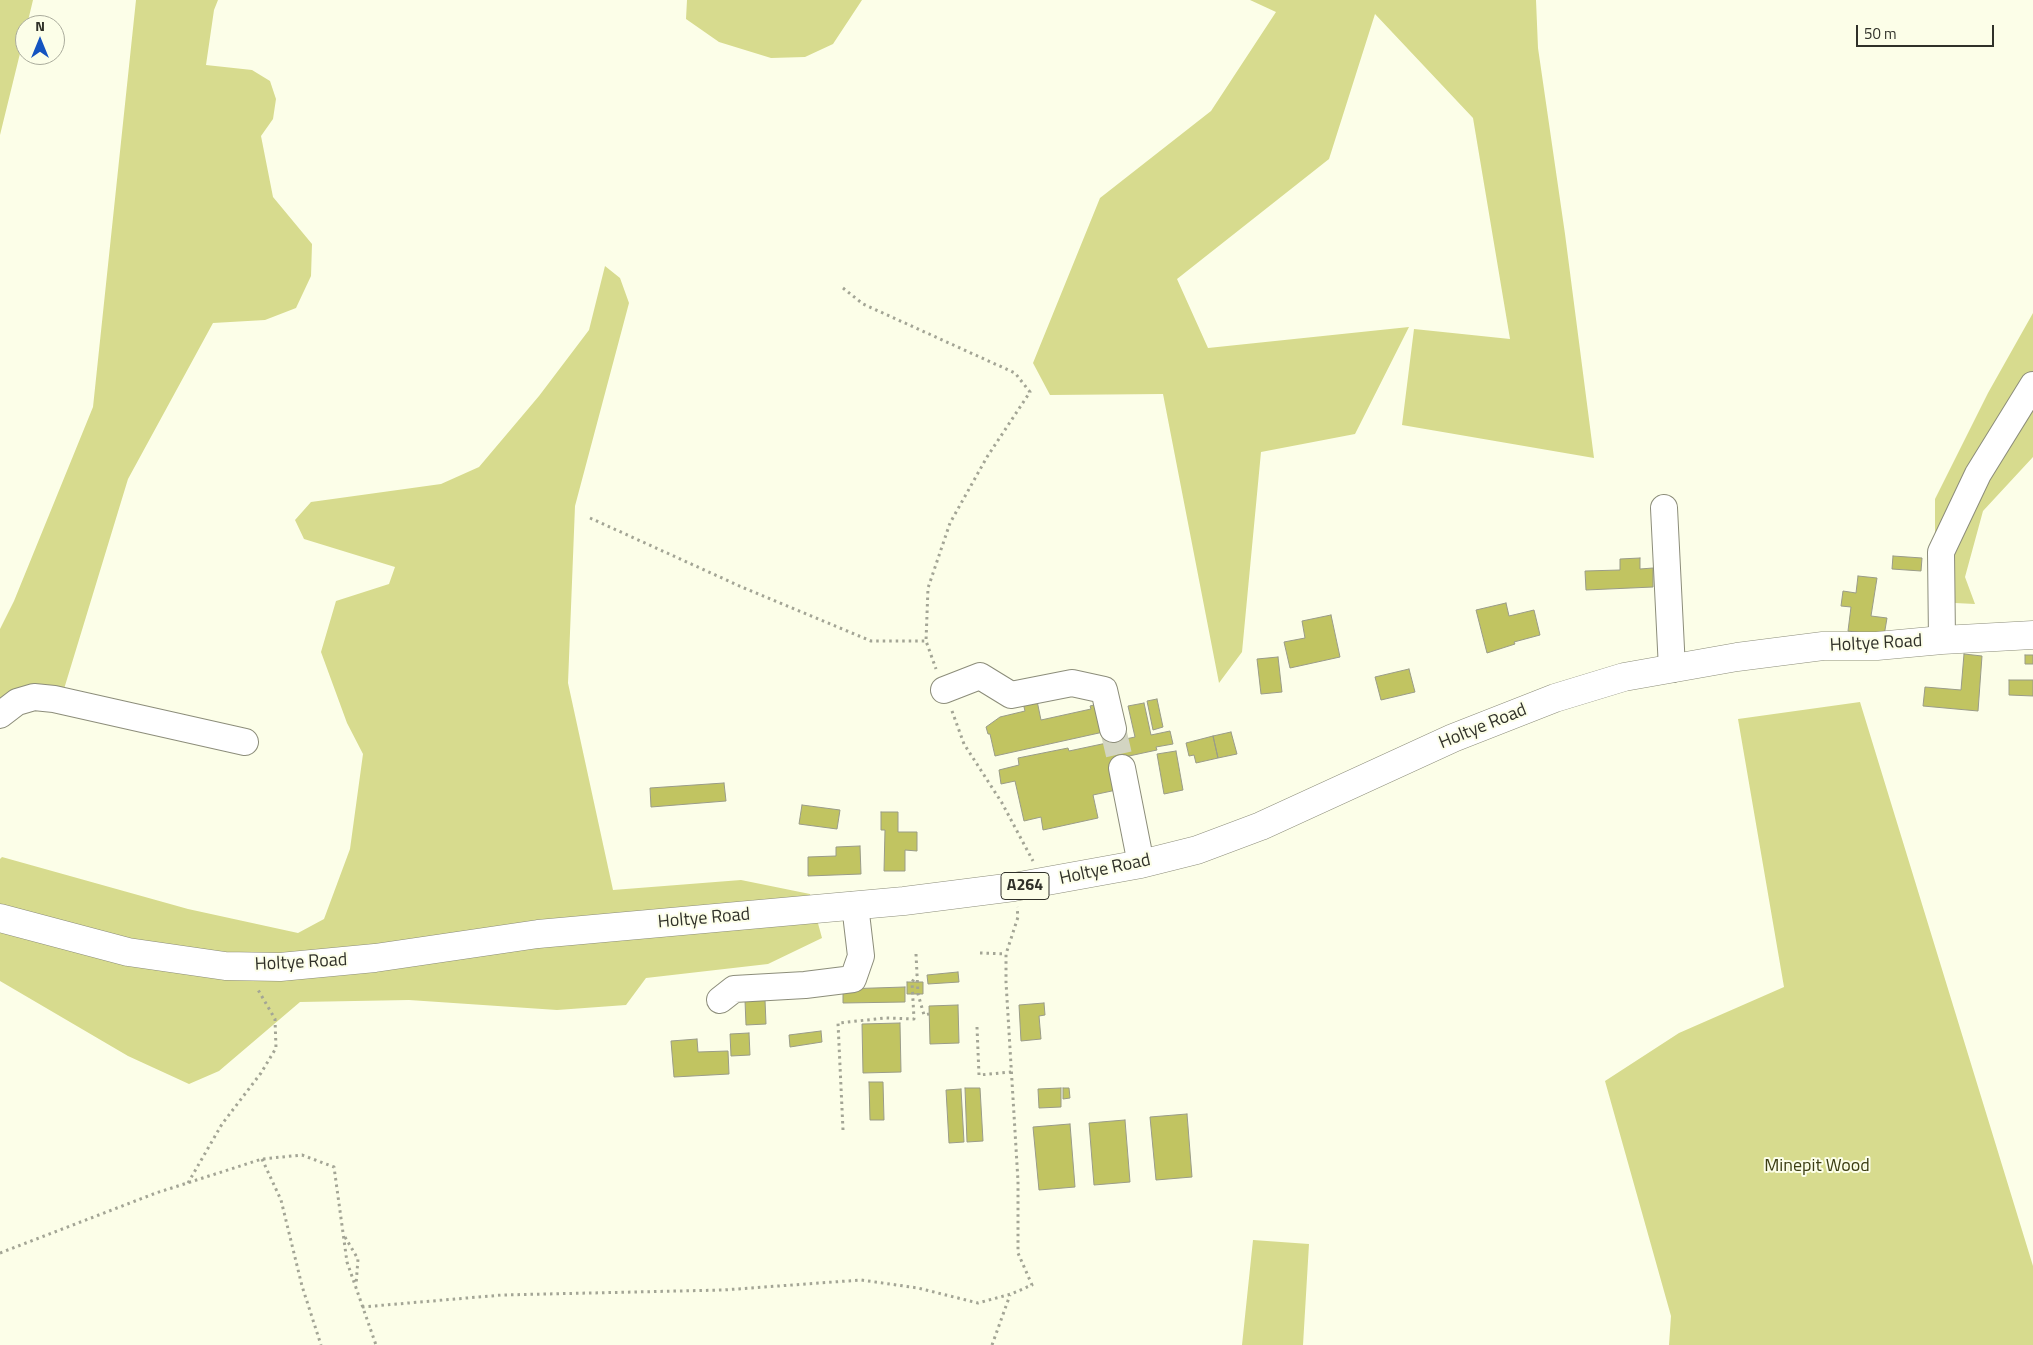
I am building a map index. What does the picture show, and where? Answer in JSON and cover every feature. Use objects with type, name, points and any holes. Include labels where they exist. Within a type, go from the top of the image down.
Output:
[{"type":"main road","name":"Holtye Road","points":[[0,918],[27,927],[128,952],[225,966],[280,967],[375,958],[538,934],[904,901],[1014,887],[1141,864],[1197,850],[1261,826],[1453,738],[1555,698],[1624,677],[1737,657],[1823,646],[1877,646],[2033,635]]},
{"type":"lane","points":[[1942,640],[1941,552],[1978,474],[2033,385]]},
{"type":"lane","points":[[1664,508],[1672,669]]},
{"type":"lane","points":[[944,690],[980,676],[1010,695],[1072,683],[1096,688],[1104,690],[1113,729]]},
{"type":"lane","points":[[0,715],[16,702],[34,697],[245,742]]},
{"type":"lane","points":[[1122,768],[1141,864]]},
{"type":"lane","points":[[720,1000],[734,990],[805,985],[853,979],[861,956],[855,905]]},
{"type":"path","points":[[843,288],[863,304],[1015,373],[1030,392],[987,457],[950,523],[928,588],[926,641],[964,744],[1002,803],[1044,882]]},
{"type":"path","points":[[590,518],[744,588],[871,641],[926,641]]},
{"type":"path","points":[[362,1307],[502,1295],[723,1290],[861,1280],[918,1288],[978,1303],[1010,1294],[1032,1285],[1018,1253],[1018,1181],[1006,954],[1018,917],[1014,887]]},
{"type":"path","points":[[980,953],[1006,954]]},
{"type":"path","points":[[916,954],[918,994],[924,1015],[929,1014]]},
{"type":"path","points":[[188,1183],[222,1124],[261,1073],[276,1048],[276,1019],[243,966]]},
{"type":"path","points":[[843,1130],[838,1023],[886,1018],[914,1019],[912,982],[916,976]]},
{"type":"path","points":[[977,1027],[979,1075],[1011,1072]]},
{"type":"path","points":[[0,1253],[156,1193],[262,1159],[302,1155],[334,1167],[347,1262],[376,1345]]},
{"type":"path","points":[[262,1159],[281,1200],[302,1286],[321,1345]]},
{"type":"path","points":[[343,1235],[358,1259],[356,1288]]},
{"type":"path","points":[[992,1345],[1010,1294]]},
{"type":"green space","points":[[0,0],[33,0],[29,15],[15,15],[15,65],[17,65],[0,135]]},
{"type":"green space","points":[[136,0],[218,0],[214,10],[206,65],[252,70],[270,81],[276,99],[273,119],[261,136],[273,197],[312,244],[311,276],[296,308],[265,320],[213,323],[128,479],[64,689],[0,701],[0,629],[14,601],[93,407]]},
{"type":"green space","points":[[687,0],[862,0],[833,44],[805,57],[771,58],[719,42],[686,19]]},
{"type":"green space","points":[[1250,0],[1536,0],[1538,48],[1565,234],[1594,458],[1402,425],[1414,329],[1510,339],[1473,118],[1375,14],[1329,159],[1177,279],[1208,348],[1409,327],[1355,434],[1261,452],[1242,652],[1219,683],[1163,394],[1050,395],[1033,363],[1100,198],[1211,111],[1276,12]]},
{"type":"green space","points":[[605,266],[620,278],[629,303],[575,506],[568,683],[613,890],[741,880],[810,894],[822,938],[768,964],[646,978],[626,1005],[557,1010],[409,1000],[300,1002],[219,1071],[189,1084],[128,1056],[0,981],[0,859],[2,857],[188,909],[298,933],[324,919],[350,849],[363,754],[347,723],[321,652],[336,601],[389,584],[395,567],[304,539],[295,520],[311,502],[441,484],[479,467],[539,396],[589,330]]},
{"type":"green space","points":[[2033,313],[2033,457],[1983,511],[1965,577],[1975,604],[1935,602],[1935,499],[1988,393]]},
{"type":"green space","name":"Minepit Wood","points":[[1860,702],[2033,1266],[2033,1345],[1669,1345],[1671,1316],[1605,1081],[1679,1033],[1784,987],[1738,719]]},
{"type":"green space","points":[[1253,1240],[1309,1244],[1303,1345],[1242,1345]]},
{"type":"building","points":[[1893,556],[1922,558],[1921,571],[1892,569]]},
{"type":"building","points":[[1640,558],[1640,569],[1653,568],[1653,587],[1586,590],[1585,571],[1620,570],[1620,559]]},
{"type":"building","points":[[1858,576],[1877,578],[1871,616],[1887,618],[1884,636],[1848,631],[1851,607],[1841,606],[1843,591],[1856,593]]},
{"type":"building","points":[[1506,603],[1509,616],[1534,610],[1540,635],[1514,642],[1515,644],[1487,653],[1476,610]]},
{"type":"building","points":[[1331,615],[1340,657],[1290,668],[1284,642],[1305,638],[1302,621]]},
{"type":"building","points":[[1964,654],[1982,656],[1978,711],[1923,706],[1925,687],[1961,690]]},
{"type":"building","points":[[2025,655],[2033,655],[2033,664],[2025,664]]},
{"type":"building","points":[[1278,657],[1282,692],[1261,694],[1257,659]]},
{"type":"building","points":[[1409,669],[1415,692],[1381,700],[1375,677]]},
{"type":"building","points":[[2009,680],[2033,680],[2033,696],[2009,695]]},
{"type":"building","points":[[1036,696],[1041,720],[1091,709],[1090,706],[1102,703],[1108,731],[995,756],[990,734],[988,734],[986,727],[1000,717],[1025,711],[1022,699]]},
{"type":"building","points":[[1157,699],[1163,727],[1153,730],[1147,701]]},
{"type":"building","points":[[1144,703],[1151,735],[1170,731],[1173,744],[1156,747],[1157,750],[1115,759],[1121,789],[1093,795],[1098,818],[1043,830],[1041,817],[1024,821],[1015,781],[1001,784],[999,770],[1019,765],[1018,758],[1068,748],[1069,751],[1135,737],[1128,706]]},
{"type":"building","points":[[1231,732],[1237,754],[1218,758],[1213,736]]},
{"type":"building","points":[[1213,736],[1218,758],[1196,763],[1194,755],[1189,756],[1186,743]]},
{"type":"building","points":[[1176,751],[1183,790],[1164,794],[1157,754]]},
{"type":"building","points":[[724,783],[726,801],[651,807],[650,788]]},
{"type":"building","points":[[802,805],[840,810],[837,829],[799,824]]},
{"type":"building","points":[[881,812],[898,812],[898,832],[917,832],[917,851],[905,850],[905,871],[884,871],[885,830],[881,830]]},
{"type":"building","points":[[860,846],[861,874],[808,876],[808,857],[836,856],[836,847]]},
{"type":"building","points":[[958,972],[959,982],[928,984],[927,975]]},
{"type":"building","points":[[907,982],[923,982],[923,994],[907,994]]},
{"type":"building","points":[[905,987],[905,1002],[843,1003],[843,989]]},
{"type":"building","points":[[745,1000],[765,1000],[766,1024],[746,1025]]},
{"type":"building","points":[[1044,1003],[1045,1015],[1039,1016],[1041,1039],[1021,1041],[1019,1005]]},
{"type":"building","points":[[958,1005],[959,1043],[930,1044],[929,1006]]},
{"type":"building","points":[[900,1023],[901,1072],[863,1073],[862,1024]]},
{"type":"building","points":[[821,1031],[822,1042],[790,1047],[789,1035]]},
{"type":"building","points":[[749,1033],[750,1055],[731,1056],[730,1034]]},
{"type":"building","points":[[697,1039],[698,1052],[728,1051],[729,1074],[674,1077],[671,1041]]},
{"type":"building","points":[[869,1082],[883,1082],[884,1120],[870,1120]]},
{"type":"building","points":[[965,1088],[980,1088],[983,1141],[967,1142]]},
{"type":"building","points":[[1061,1088],[1061,1107],[1039,1108],[1038,1089]]},
{"type":"building","points":[[1063,1088],[1069,1088],[1070,1098],[1063,1099]]},
{"type":"building","points":[[961,1089],[964,1142],[949,1143],[946,1090]]},
{"type":"building","points":[[1187,1114],[1192,1177],[1156,1180],[1150,1117]]},
{"type":"building","points":[[1125,1120],[1130,1182],[1094,1185],[1089,1123]]},
{"type":"building","points":[[1070,1124],[1075,1187],[1039,1190],[1033,1127]]},
{"type":"tunnel","points":[[1113,729],[1122,768]]}]
